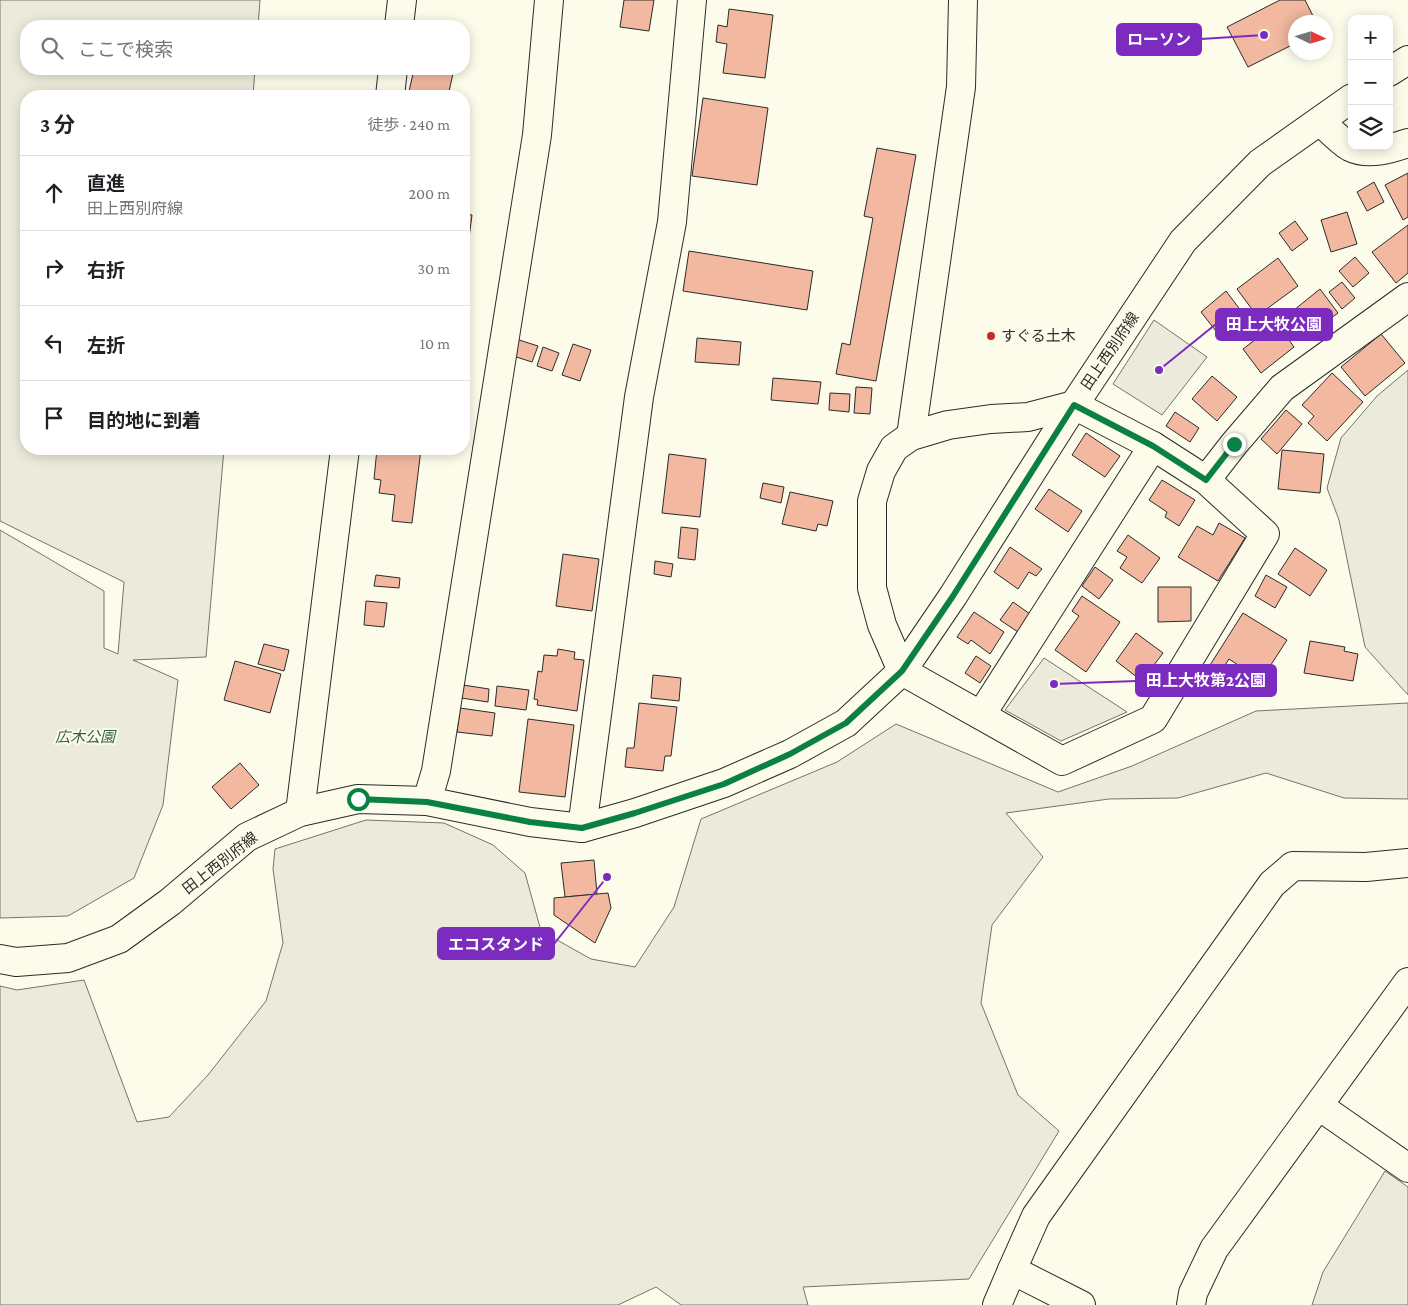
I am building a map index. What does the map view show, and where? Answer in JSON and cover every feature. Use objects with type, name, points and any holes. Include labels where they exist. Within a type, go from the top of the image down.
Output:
[{"type":"street","points":[[400,20],[402,0]]},
{"type":"street","points":[[427,802],[438,761],[537,136],[550,0]]},
{"type":"street","points":[[582,828],[639,397],[672,222],[692,0]]},
{"type":"street","points":[[911,436],[960,87],[962,0]]},
{"type":"street","points":[[1393,69],[1408,60]]},
{"type":"street","points":[[391,90],[392,75]]},
{"type":"street","name":"田上西別府線","points":[[0,959],[16,962],[68,958],[119,939],[170,902],[247,837],[300,812],[358,799],[427,802],[530,822],[582,828],[724,784],[790,754],[846,723],[902,671],[953,596],[1074,405],[1183,242],[1260,163],[1348,101]]},
{"type":"street","points":[[1320,121],[1350,147],[1367,151],[1392,149],[1408,143]]},
{"type":"street","points":[[1206,480],[1282,388],[1408,297]]},
{"type":"street","points":[[1074,405],[1153,446],[1206,480],[1265,534],[1153,720],[1062,761],[902,671],[882,625],[872,588],[872,501],[881,471],[894,448],[911,436],[948,425],[991,419],[1028,417],[1074,405]]},
{"type":"street","points":[[981,715],[1153,446]]},
{"type":"street","points":[[300,812],[344,455]]},
{"type":"street","points":[[997,1305],[1036,1216],[1272,884],[1293,866],[1366,867],[1408,863]]},
{"type":"street","points":[[1191,1305],[1193,1293],[1214,1249],[1408,982]]},
{"type":"street","points":[[1319,1106],[1408,1168]]},
{"type":"street","points":[[1012,1270],[1081,1305]]},
{"type":"green space","name":"広木公園","points":[[0,0],[260,0],[258,20],[20,20],[20,75],[255,75],[253,90],[20,90],[20,455],[223,455],[206,657],[133,660],[178,680],[163,805],[134,878],[68,916],[0,918],[0,530],[104,591],[104,648],[118,654],[124,582],[0,521]]},
{"type":"green space","points":[[1154,320],[1207,357],[1162,415],[1113,384]]},
{"type":"green space","points":[[1408,370],[1408,695],[1365,647],[1339,520],[1327,488],[1341,438],[1377,396]]},
{"type":"green space","points":[[1044,658],[1127,712],[1061,741],[1005,710]]},
{"type":"green space","points":[[1408,703],[1408,799],[1344,798],[1266,773],[1178,798],[1109,799],[1006,813],[1043,857],[992,925],[981,1003],[1018,1095],[1059,1131],[969,1279],[803,1287],[808,1305],[681,1305],[656,1287],[618,1305],[0,1305],[0,986],[17,990],[84,980],[137,1122],[169,1117],[208,1075],[266,1001],[283,943],[273,869],[275,849],[366,820],[444,823],[493,845],[525,873],[541,931],[591,959],[635,967],[674,907],[701,819],[837,762],[896,724],[1058,792],[1132,766],[1256,711]]},
{"type":"green space","points":[[1385,1171],[1408,1187],[1408,1305],[1312,1305],[1323,1272]]},
{"type":"building","points":[[624,0],[654,0],[649,31],[620,27]]},
{"type":"building","points":[[1280,0],[1305,0],[1312,15],[1288,15],[1288,47],[1248,67],[1227,27]]},
{"type":"building","points":[[729,9],[773,15],[765,78],[723,73],[727,44],[716,42],[718,25],[727,27]]},
{"type":"building","points":[[413,75],[453,75],[449,90],[409,90]]},
{"type":"building","points":[[703,98],[768,108],[757,185],[692,176]]},
{"type":"building","points":[[877,148],[916,155],[876,381],[836,374],[842,343],[850,345],[873,218],[864,216]]},
{"type":"building","points":[[1408,173],[1408,217],[1403,220],[1385,185]]},
{"type":"building","points":[[1374,182],[1384,202],[1367,211],[1357,192]]},
{"type":"building","points":[[1347,212],[1357,244],[1331,252],[1321,220]]},
{"type":"building","points":[[1295,221],[1308,239],[1292,251],[1279,233]]},
{"type":"building","points":[[1408,225],[1408,273],[1396,283],[1372,252]]},
{"type":"building","points":[[689,251],[813,271],[807,310],[683,291]]},
{"type":"building","points":[[1355,257],[1369,273],[1353,287],[1339,271]]},
{"type":"building","points":[[1278,258],[1298,286],[1257,316],[1237,289]]},
{"type":"building","points":[[1342,282],[1355,298],[1342,309],[1329,292]]},
{"type":"building","points":[[1320,289],[1338,313],[1311,333],[1294,310]]},
{"type":"building","points":[[1226,291],[1248,320],[1223,340],[1201,312]]},
{"type":"building","points":[[1277,323],[1294,347],[1261,373],[1243,349]]},
{"type":"building","points":[[1381,334],[1405,363],[1365,396],[1341,367]]},
{"type":"building","points":[[697,338],[741,342],[739,365],[695,362]]},
{"type":"building","points":[[516,339],[538,346],[532,362],[510,355]]},
{"type":"building","points":[[573,344],[591,350],[580,381],[562,375]]},
{"type":"building","points":[[543,347],[559,353],[552,371],[537,366]]},
{"type":"building","points":[[1332,373],[1363,402],[1327,441],[1308,423],[1314,416],[1302,405]]},
{"type":"building","points":[[1212,376],[1237,397],[1217,421],[1192,399]]},
{"type":"building","points":[[773,378],[821,382],[818,404],[771,400]]},
{"type":"building","points":[[856,387],[872,388],[870,414],[854,413]]},
{"type":"building","points":[[830,393],[850,394],[849,412],[829,410]]},
{"type":"building","points":[[1286,410],[1302,424],[1277,454],[1261,439]]},
{"type":"building","points":[[1175,412],[1199,428],[1190,442],[1166,426]]},
{"type":"building","points":[[1086,433],[1120,456],[1105,477],[1072,455]]},
{"type":"building","points":[[1282,450],[1324,454],[1320,493],[1278,489]]},
{"type":"building","points":[[669,454],[706,459],[700,517],[662,513]]},
{"type":"building","points":[[376,455],[420,455],[412,523],[392,521],[395,495],[379,493],[381,480],[374,479]]},
{"type":"building","points":[[1162,480],[1195,500],[1179,526],[1165,517],[1167,512],[1149,500]]},
{"type":"building","points":[[763,483],[784,487],[781,503],[760,498]]},
{"type":"building","points":[[1049,489],[1082,511],[1068,532],[1035,509]]},
{"type":"building","points":[[790,492],[833,501],[827,526],[818,524],[816,531],[782,524]]},
{"type":"building","points":[[1219,523],[1245,538],[1218,581],[1178,557],[1197,526],[1213,535]]},
{"type":"building","points":[[681,527],[698,529],[695,560],[678,558]]},
{"type":"building","points":[[1128,535],[1160,558],[1142,583],[1120,568],[1127,557],[1117,551]]},
{"type":"building","points":[[1010,547],[1042,569],[1036,576],[1029,572],[1018,589],[994,572]]},
{"type":"building","points":[[1295,548],[1327,570],[1310,596],[1278,574]]},
{"type":"building","points":[[563,554],[599,559],[592,611],[556,606]]},
{"type":"building","points":[[655,561],[673,564],[671,577],[654,574]]},
{"type":"building","points":[[1095,567],[1113,580],[1099,599],[1082,586]]},
{"type":"building","points":[[376,575],[400,578],[399,588],[374,586]]},
{"type":"building","points":[[1266,575],[1287,587],[1275,608],[1255,596]]},
{"type":"building","points":[[1158,587],[1191,587],[1191,621],[1158,622]]},
{"type":"building","points":[[1082,596],[1120,622],[1086,672],[1055,650],[1079,616],[1072,611]]},
{"type":"building","points":[[366,601],[387,603],[384,627],[364,625]]},
{"type":"building","points":[[1013,602],[1030,614],[1018,632],[1000,620]]},
{"type":"building","points":[[974,612],[1004,632],[990,654],[971,640],[968,644],[957,637]]},
{"type":"building","points":[[1243,613],[1287,640],[1261,680],[1229,659],[1216,679],[1205,673]]},
{"type":"building","points":[[1136,633],[1163,653],[1142,681],[1116,661]]},
{"type":"building","points":[[1310,641],[1345,647],[1344,651],[1358,654],[1353,681],[1304,673]]},
{"type":"building","points":[[264,644],[289,650],[284,671],[258,664]]},
{"type":"building","points":[[558,649],[575,652],[574,659],[584,660],[577,711],[537,705],[538,700],[534,699],[538,671],[542,672],[544,655],[557,656]]},
{"type":"building","points":[[976,656],[991,666],[980,683],[965,673]]},
{"type":"building","points":[[235,661],[281,674],[270,713],[224,700]]},
{"type":"building","points":[[653,675],[681,678],[679,701],[651,698]]},
{"type":"building","points":[[463,685],[489,689],[488,702],[461,698]]},
{"type":"building","points":[[497,686],[529,690],[526,710],[495,706]]},
{"type":"building","points":[[639,703],[677,707],[671,756],[665,756],[663,771],[625,767],[627,748],[634,748]]},
{"type":"building","points":[[460,708],[495,713],[492,736],[457,732]]},
{"type":"building","points":[[528,719],[574,725],[565,797],[519,792]]},
{"type":"building","points":[[240,763],[259,785],[231,809],[212,787]]},
{"type":"building","points":[[594,860],[597,894],[565,897],[561,863]]},
{"type":"building","points":[[608,893],[611,908],[595,943],[554,915],[554,898]]},
{"type":"place","name":"ローソン","points":[[1264,35]]},
{"type":"place","name":"すぐる土木","points":[[991,336]]},
{"type":"place","name":"田上大牧公園","points":[[1159,370]]},
{"type":"place","name":"田上大牧第2公園","points":[[1054,684]]},
{"type":"place","name":"エコスタンド","points":[[607,877]]},
{"type":"route","points":[[358,799],[427,802],[530,822],[582,828],[724,784],[790,754],[846,723],[902,671],[953,596],[1074,405],[1153,446],[1206,480],[1234,444]]}]
